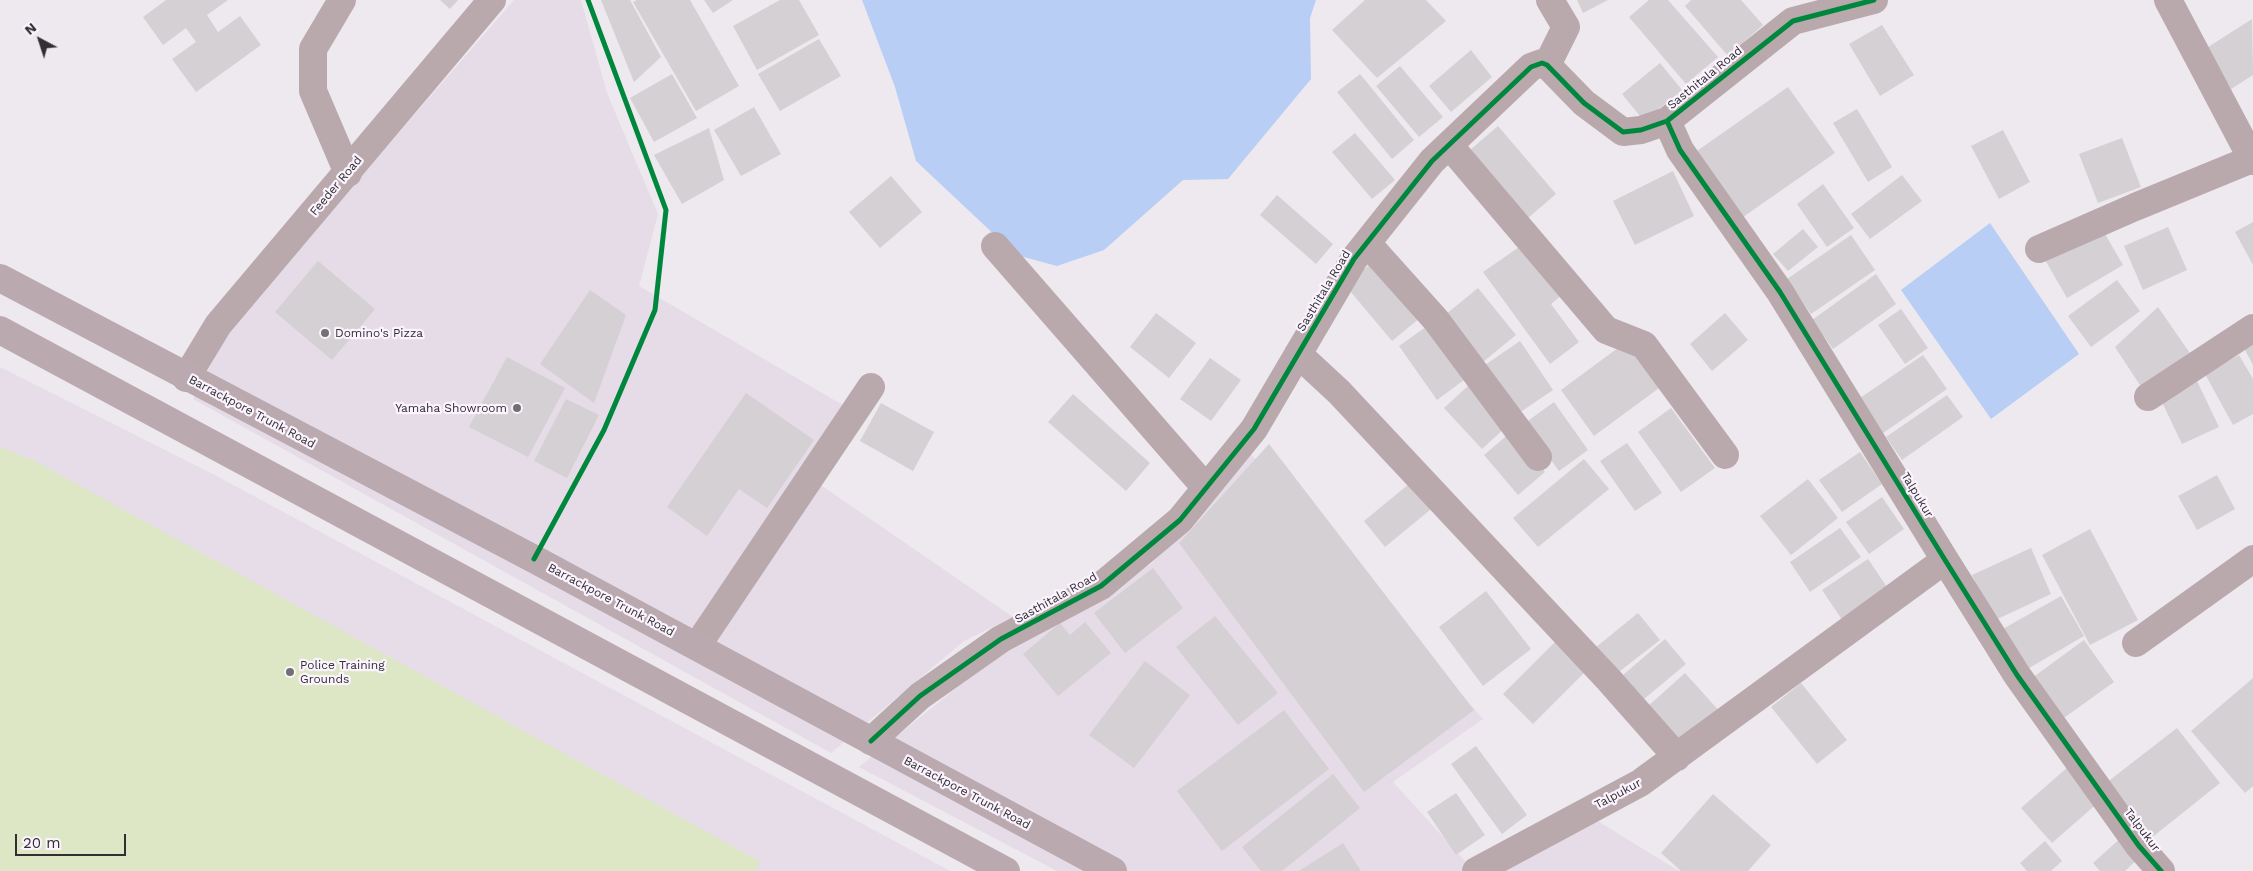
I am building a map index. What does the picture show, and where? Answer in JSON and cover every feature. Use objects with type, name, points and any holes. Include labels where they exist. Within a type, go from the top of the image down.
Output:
[{"type":"main road","name":"Barrackpore Trunk Road","points":[[0,278],[186,378],[698,646],[1113,871]]},
{"type":"main road","points":[[0,330],[1006,871]]},
{"type":"street","points":[[342,0],[313,49],[313,91],[348,173]]},
{"type":"street","name":"Feeder Road","points":[[186,378],[218,325],[492,0]]},
{"type":"street","points":[[1547,66],[1566,27],[1550,0]]},
{"type":"street","name":"Sasthitala Road","points":[[871,741],[920,696],[1001,639],[1101,586],[1180,520],[1254,429],[1354,259],[1432,161],[1531,67],[1542,64],[1547,66],[1584,104],[1623,132],[1641,130],[1667,121],[1790,10],[1874,0]]},
{"type":"street","points":[[2040,249],[2135,207],[2253,160],[2168,0]]},
{"type":"street","name":"Talpukur","points":[[1667,121],[1680,150],[1780,292],[1944,560],[2018,675],[2139,846],[2161,871]]},
{"type":"street","points":[[1449,145],[1606,330],[1644,345],[1725,455]]},
{"type":"street","points":[[1367,243],[1436,320],[1538,457]]},
{"type":"street","points":[[995,246],[1206,488]]},
{"type":"street","points":[[2148,397],[2253,328]]},
{"type":"street","points":[[1298,354],[1339,392],[1609,680],[1677,757]]},
{"type":"street","points":[[698,646],[871,387]]},
{"type":"street","points":[[2136,644],[2253,559]]},
{"type":"street","name":"Talpukur","points":[[1476,871],[1640,783],[1944,560]]},
{"type":"shaded area","points":[[514,0],[581,0],[607,93],[658,214],[639,286],[853,411],[812,479],[1013,617],[964,641],[831,753],[193,399],[231,326]]},
{"type":"shaded area","name":"Police Training Grounds","points":[[0,367],[211,473],[950,871],[0,871]]},
{"type":"shaded area","points":[[1250,453],[1483,719],[1393,782],[1474,871],[1057,871],[859,767],[1019,637],[1151,564]]},
{"type":"shaded area","points":[[1583,812],[1679,871],[1480,871]]},
{"type":"green space","name":"Police Training Grounds","points":[[0,447],[35,461],[761,862],[755,871],[0,871]]},
{"type":"water","points":[[862,0],[1316,0],[1310,18],[1311,79],[1228,179],[1183,180],[1104,250],[1057,266],[1016,255],[916,161],[895,87]]},
{"type":"water","points":[[1990,223],[2079,354],[1991,419],[1901,290]]},
{"type":"building","points":[[166,0],[228,0],[207,15],[218,32],[240,16],[261,45],[196,92],[172,59],[196,42],[186,28],[163,45],[143,17]]},
{"type":"building","points":[[440,0],[458,0],[450,9]]},
{"type":"building","points":[[601,0],[630,0],[661,57],[634,82]]},
{"type":"building","points":[[637,0],[690,0],[739,86],[696,111],[633,2]]},
{"type":"building","points":[[704,0],[733,0],[713,13]]},
{"type":"building","points":[[780,0],[799,0],[819,35],[757,70],[733,26]]},
{"type":"building","points":[[1365,0],[1426,0],[1446,21],[1377,78],[1332,30]]},
{"type":"building","points":[[1577,0],[1608,0],[1583,13]]},
{"type":"building","points":[[1649,0],[1668,0],[1718,57],[1686,84],[1629,17]]},
{"type":"building","points":[[1691,0],[1741,0],[1763,25],[1728,56],[1685,6]]},
{"type":"building","points":[[2252,19],[2253,75],[2231,89],[2205,49]]},
{"type":"building","points":[[1882,25],[1914,75],[1880,96],[1849,44]]},
{"type":"building","points":[[819,39],[841,76],[780,111],[758,74]]},
{"type":"building","points":[[1471,50],[1492,77],[1451,112],[1429,86]]},
{"type":"building","points":[[1660,63],[1682,90],[1644,121],[1622,94]]},
{"type":"building","points":[[1400,66],[1443,117],[1419,137],[1376,86]]},
{"type":"building","points":[[672,74],[697,118],[654,142],[630,98]]},
{"type":"building","points":[[1360,74],[1414,140],[1392,159],[1337,92]]},
{"type":"building","points":[[1788,87],[1835,153],[1743,217],[1697,151]]},
{"type":"building","points":[[754,107],[781,154],[741,176],[714,130]]},
{"type":"building","points":[[1857,109],[1892,167],[1868,182],[1833,123]]},
{"type":"building","points":[[1498,126],[1556,194],[1521,224],[1463,156]]},
{"type":"building","points":[[709,128],[724,180],[682,204],[654,155]]},
{"type":"building","points":[[2003,130],[2030,182],[1999,199],[1971,146]]},
{"type":"building","points":[[1355,133],[1395,180],[1372,199],[1332,152]]},
{"type":"building","points":[[2122,138],[2141,187],[2098,203],[2079,154]]},
{"type":"building","points":[[1673,171],[1694,216],[1635,245],[1613,201]]},
{"type":"building","points":[[1902,175],[1922,201],[1870,239],[1851,214]]},
{"type":"building","points":[[891,176],[922,212],[880,248],[849,212]]},
{"type":"building","points":[[1823,184],[1854,228],[1827,247],[1797,204]]},
{"type":"building","points":[[1277,195],[1333,244],[1316,264],[1260,215]]},
{"type":"building","points":[[2253,222],[2253,265],[2235,232]]},
{"type":"building","points":[[2101,227],[2123,265],[2067,298],[2045,260]]},
{"type":"building","points":[[2168,227],[2187,270],[2143,290],[2124,246]]},
{"type":"building","points":[[1803,229],[1818,247],[1788,271],[1773,254]]},
{"type":"building","points":[[1851,235],[1875,270],[1811,314],[1787,279]]},
{"type":"building","points":[[1525,243],[1563,294],[1551,304],[1579,342],[1550,364],[1483,272]]},
{"type":"building","points":[[318,261],[375,309],[332,360],[275,312]]},
{"type":"building","points":[[1374,261],[1421,317],[1392,341],[1345,285]]},
{"type":"building","points":[[1876,274],[1896,304],[1833,349],[1812,320]]},
{"type":"building","points":[[2117,280],[2140,311],[2091,347],[2068,316]]},
{"type":"building","points":[[1478,288],[1516,335],[1483,362],[1445,315]]},
{"type":"building","points":[[590,290],[626,315],[594,403],[540,364]]},
{"type":"building","points":[[2158,307],[2196,362],[2147,396],[2115,347]]},
{"type":"building","points":[[1901,309],[1928,348],[1905,364],[1878,325]]},
{"type":"building","points":[[1156,313],[1196,343],[1169,378],[1130,347]]},
{"type":"building","points":[[1725,313],[1748,340],[1712,371],[1690,344]]},
{"type":"building","points":[[1430,324],[1468,377],[1437,400],[1399,346]]},
{"type":"building","points":[[1520,341],[1553,390],[1516,415],[1482,367]]},
{"type":"building","points":[[1626,342],[1659,388],[1594,436],[1561,390]]},
{"type":"building","points":[[2253,344],[2253,365],[2244,348]]},
{"type":"building","points":[[1923,355],[1947,389],[1883,433],[1860,398]]},
{"type":"building","points":[[2239,355],[2253,379],[2253,414],[2233,425],[2205,374]]},
{"type":"building","name":"Yamaha Showroom","points":[[507,357],[565,388],[528,457],[469,427]]},
{"type":"building","points":[[1210,358],[1241,380],[1211,421],[1180,399]]},
{"type":"building","points":[[2197,381],[2219,427],[2182,444],[2160,398]]},
{"type":"building","points":[[1469,385],[1506,427],[1482,449],[1444,408]]},
{"type":"building","points":[[746,393],[814,440],[767,508],[739,489],[707,536],[667,507]]},
{"type":"building","points":[[1073,394],[1150,463],[1126,491],[1048,422]]},
{"type":"building","points":[[1947,395],[1963,417],[1902,460],[1886,437]]},
{"type":"building","points":[[566,399],[599,415],[567,478],[534,461]]},
{"type":"building","points":[[1554,402],[1588,450],[1559,471],[1525,423]]},
{"type":"building","points":[[881,403],[934,432],[913,471],[860,441]]},
{"type":"building","points":[[1671,408],[1715,468],[1681,492],[1638,432]]},
{"type":"building","points":[[1511,432],[1545,472],[1518,495],[1484,455]]},
{"type":"building","points":[[1627,443],[1662,493],[1635,511],[1600,461]]},
{"type":"building","points":[[1269,444],[1474,710],[1364,792],[1179,543]]},
{"type":"building","points":[[1860,452],[1882,484],[1842,512],[1819,480]]},
{"type":"building","points":[[1584,459],[1609,489],[1538,547],[1513,518]]},
{"type":"building","points":[[2217,475],[2235,509],[2197,530],[2178,496]]},
{"type":"building","points":[[1415,479],[1436,505],[1385,547],[1364,521]]},
{"type":"building","points":[[1808,479],[1838,518],[1791,555],[1760,516]]},
{"type":"building","points":[[1882,497],[1904,529],[1869,554],[1846,522]]},
{"type":"building","points":[[1840,528],[1861,557],[1810,592],[1790,562]]},
{"type":"building","points":[[2090,529],[2138,620],[2090,645],[2042,555]]},
{"type":"building","points":[[2031,548],[2051,594],[1993,621],[1972,575]]},
{"type":"building","points":[[1868,559],[1893,596],[1847,627],[1822,590]]},
{"type":"building","points":[[1153,568],[1183,608],[1125,653],[1094,613]]},
{"type":"building","points":[[1486,591],[1531,649],[1483,686],[1439,627]]},
{"type":"building","points":[[2061,596],[2084,636],[2024,671],[2001,630]]},
{"type":"building","points":[[1638,613],[1660,640],[1611,678],[1590,652]]},
{"type":"building","points":[[1215,616],[1278,693],[1238,725],[1176,647]]},
{"type":"building","points":[[1085,622],[1111,653],[1058,696],[1023,654],[1060,623],[1070,635]]},
{"type":"building","points":[[1559,638],[1589,668],[1533,724],[1503,694]]},
{"type":"building","points":[[1665,639],[1686,664],[1644,699],[1623,675]]},
{"type":"building","points":[[2084,640],[2114,682],[2061,720],[2032,678]]},
{"type":"building","points":[[1145,661],[1190,695],[1134,768],[1089,735]]},
{"type":"building","points":[[1685,673],[1721,713],[1683,748],[1647,707]]},
{"type":"building","points":[[2253,678],[2253,786],[2245,793],[2191,731]]},
{"type":"building","points":[[1801,683],[1847,740],[1817,764],[1771,707]]},
{"type":"building","points":[[1284,710],[1329,769],[1222,851],[1177,791]]},
{"type":"building","points":[[2177,728],[2220,783],[2150,839],[2106,783]]},
{"type":"building","points":[[1476,746],[1527,815],[1502,834],[1451,764]]},
{"type":"building","points":[[2069,766],[2100,801],[2052,843],[2021,808]]},
{"type":"building","points":[[1333,774],[1360,808],[1282,871],[1261,871],[1242,847]]},
{"type":"building","points":[[1456,793],[1485,835],[1456,855],[1427,812]]},
{"type":"building","points":[[1713,794],[1771,845],[1748,871],[1681,871],[1661,853]]},
{"type":"building","points":[[2124,835],[2142,855],[2125,871],[2100,871],[2093,863]]},
{"type":"building","points":[[2045,841],[2062,861],[2051,871],[2027,871],[2020,863]]},
{"type":"building","points":[[1343,843],[1361,871],[1299,871]]},
{"type":"cycle path","points":[[534,559],[604,430],[655,310],[666,210],[588,0]]},
{"type":"cycle path","points":[[871,741],[920,696],[1001,639],[1101,586],[1180,520],[1254,429],[1354,259],[1432,161],[1531,67],[1542,63],[1547,65],[1584,103],[1623,132],[1641,130],[1667,121],[1793,21],[1874,0]]},
{"type":"cycle path","points":[[1667,121],[1680,150],[1780,292],[2017,675],[2139,846],[2161,871]]},
{"type":"place","name":"Domino's Pizza","points":[[325,333]]},
{"type":"place","name":"Yamaha Showroom","points":[[517,408]]},
{"type":"place","name":"Police Training Grounds","points":[[290,672]]}]
